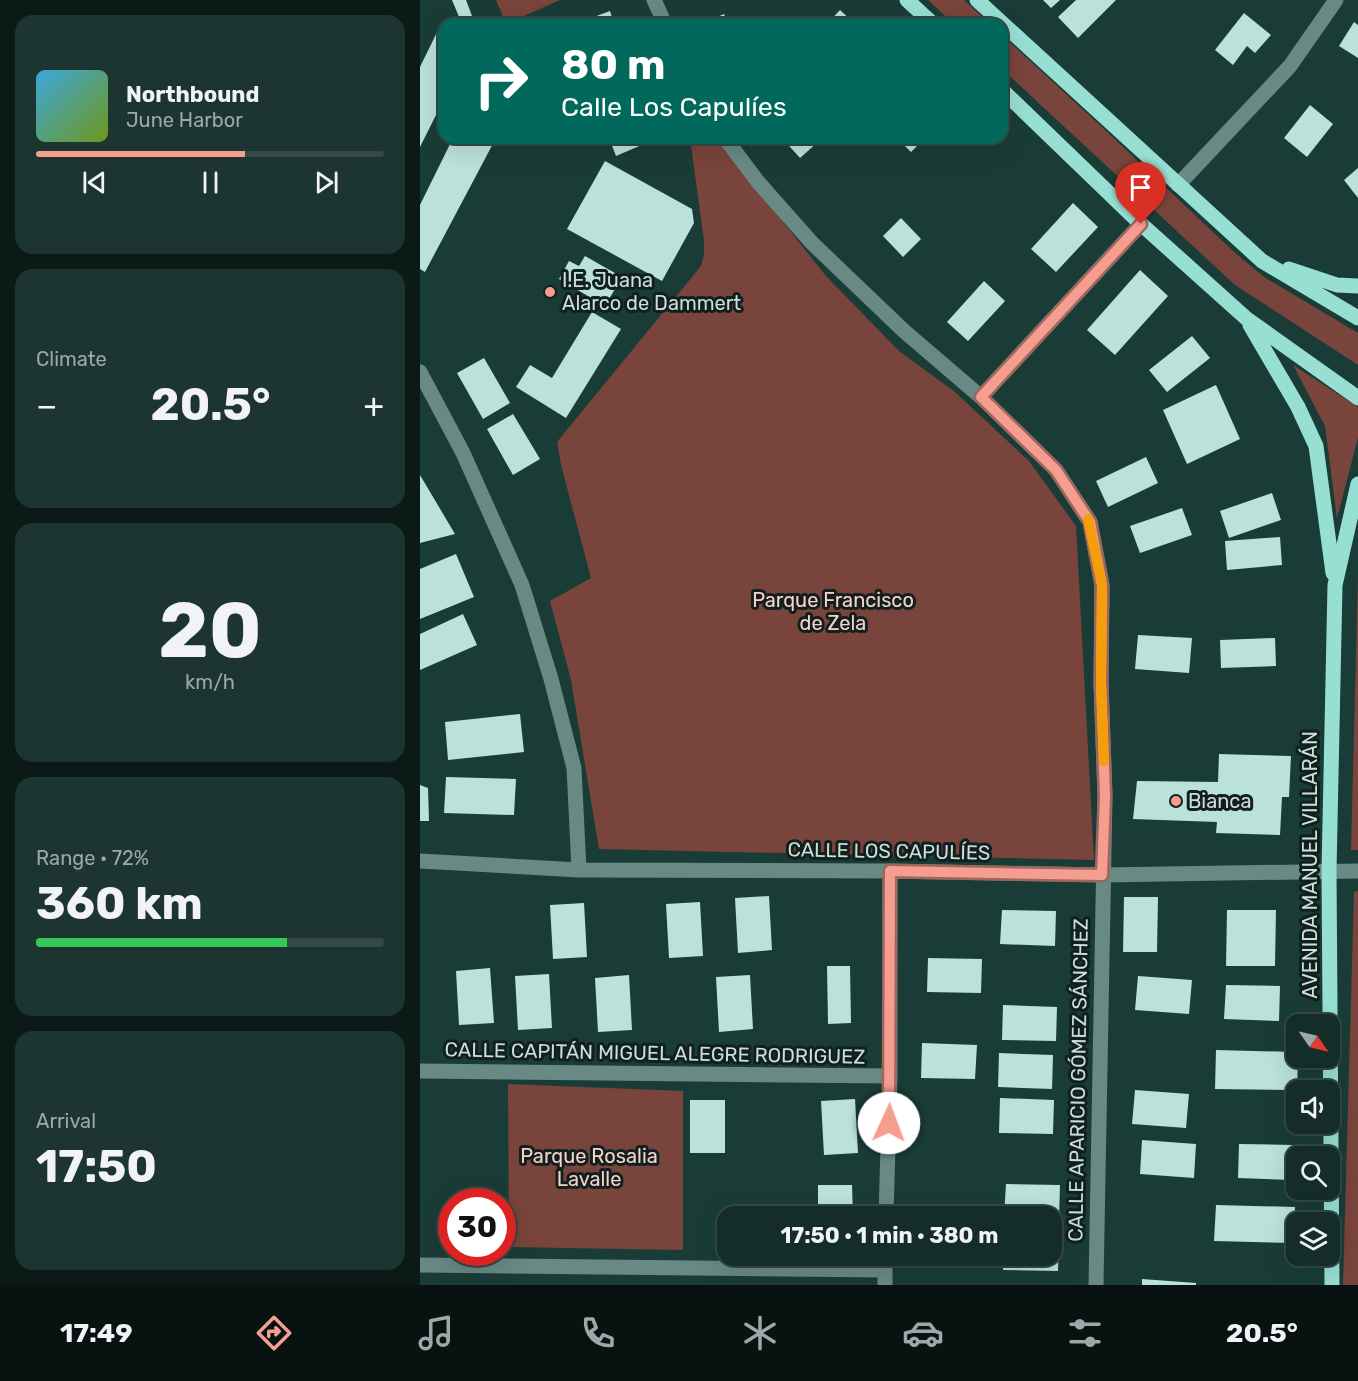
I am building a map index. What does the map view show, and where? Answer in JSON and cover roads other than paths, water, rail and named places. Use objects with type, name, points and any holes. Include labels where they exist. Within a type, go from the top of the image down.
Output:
[{"type":"main road","points":[[908,0],[927,18]]},
{"type":"main road","points":[[977,0],[997,18]]},
{"type":"main road","points":[[1008,29],[1262,261],[1358,318]]},
{"type":"main road","points":[[1008,96],[1141,224],[1246,319],[1358,398]]},
{"type":"main road","points":[[1262,261],[1337,285],[1358,286]]},
{"type":"main road","points":[[1246,319],[1298,407],[1316,446],[1335,585]]},
{"type":"main road","name":"AVENIDA MANUEL VILLARÁN","points":[[1332,1285],[1329,871],[1335,585],[1358,484]]},
{"type":"street","points":[[654,0],[662,18]]},
{"type":"street","points":[[1178,185],[1290,66],[1336,0]]},
{"type":"street","name":"CALLE APARICIO GÓMEZ SÁNCHEZ","points":[[730,144],[758,182],[812,243],[904,331],[981,397],[1056,470],[1090,522],[1102,585],[1101,683],[1105,796],[1096,1285]]},
{"type":"street","points":[[981,397],[1141,224]]},
{"type":"street","points":[[420,372],[464,453],[525,596],[551,679],[574,768],[579,870]]},
{"type":"street","name":"CALLE LOS CAPULÍES","points":[[420,861],[579,870],[890,871],[1102,875],[1358,871]]},
{"type":"street","points":[[886,1206],[890,1076],[890,871]]},
{"type":"street","name":"CALLE CAPITÁN MIGUEL ALEGRE RODRIGUEZ","points":[[420,1071],[890,1076]]},
{"type":"street","points":[[420,1265],[885,1270]]},
{"type":"place","name":"I.E. Juana Alarco de Dammert","points":[[550,292]]},
{"type":"place","name":"Bianca","points":[[1176,801]]},
{"type":"park label","name":"Parque Francisco de Zela","points":[[833,612]]},
{"type":"park label","name":"Parque Rosalia Lavalle","points":[[589,1168]]}]
